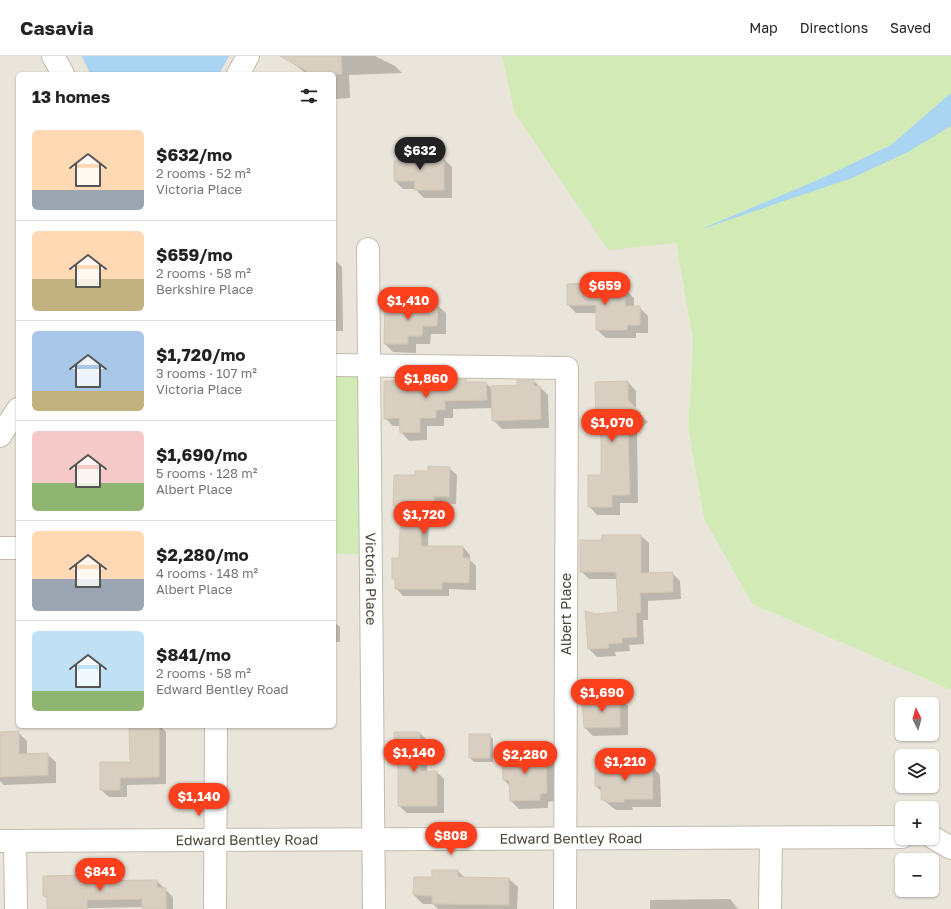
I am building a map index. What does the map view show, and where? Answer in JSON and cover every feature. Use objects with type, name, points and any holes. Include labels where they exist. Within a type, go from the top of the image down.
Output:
[{"type":"street","points":[[53,56],[62,72]]},
{"type":"street","points":[[239,72],[248,56]]},
{"type":"street","name":"Victoria Place","points":[[368,249],[374,909]]},
{"type":"street","points":[[336,365],[370,366]]},
{"type":"street","name":"Albert Place","points":[[370,366],[567,368],[565,909]]},
{"type":"street","points":[[0,436],[16,412]]},
{"type":"street","points":[[0,548],[16,548]]},
{"type":"street","points":[[215,909],[216,728]]},
{"type":"street","name":"Edward Bentley Road","points":[[8,841],[895,837]]},
{"type":"street","points":[[770,909],[771,838]]},
{"type":"street","points":[[8,841],[16,909]]},
{"type":"street","points":[[939,841],[951,848]]},
{"type":"shaded area","points":[[0,56],[502,56],[514,112],[676,243],[693,342],[688,428],[704,519],[752,604],[951,690],[951,909],[0,909]]},
{"type":"green space","points":[[502,56],[951,56],[951,690],[752,604],[704,519],[688,428],[693,342],[676,243],[608,250],[514,112]]},
{"type":"green space","points":[[336,367],[368,367],[369,554],[336,554]]},
{"type":"water","points":[[82,56],[229,56],[220,72],[89,72]]},
{"type":"water","points":[[951,93],[951,126],[908,152],[852,178],[699,230],[820,179],[891,145]]},
{"type":"building","points":[[280,56],[341,56],[342,74],[336,74],[336,72],[308,72]]},
{"type":"building","points":[[399,152],[422,153],[422,157],[444,157],[444,190],[414,190],[415,181],[394,181],[394,161],[399,161]]},
{"type":"building","points":[[591,283],[591,288],[626,288],[625,306],[640,306],[640,325],[627,325],[627,330],[596,330],[596,305],[567,305],[567,284]]},
{"type":"building","points":[[385,303],[438,304],[437,326],[423,326],[422,336],[408,336],[408,344],[384,344]]},
{"type":"building","points":[[466,379],[466,382],[486,382],[487,400],[445,401],[445,410],[436,410],[436,418],[420,418],[420,432],[400,433],[399,418],[384,419],[384,381]]},
{"type":"building","points":[[517,380],[534,380],[534,386],[540,386],[541,419],[492,421],[491,386],[517,385]]},
{"type":"building","points":[[628,381],[628,400],[641,413],[629,422],[628,428],[630,495],[612,495],[612,507],[588,507],[588,475],[601,475],[601,428],[596,428],[595,382]]},
{"type":"building","points":[[428,466],[450,467],[449,497],[434,496],[434,507],[422,507],[421,546],[463,546],[463,558],[470,558],[469,583],[442,582],[442,589],[395,589],[395,579],[392,579],[392,558],[399,558],[401,506],[393,506],[394,475],[415,475],[415,471],[428,471]]},
{"type":"building","points":[[602,535],[641,535],[641,573],[673,572],[673,592],[640,593],[641,612],[636,613],[637,637],[622,638],[622,643],[608,644],[609,648],[588,649],[585,611],[596,614],[618,612],[616,572],[580,572],[580,540],[602,540]]},
{"type":"building","points":[[620,697],[620,727],[584,728],[582,699]]},
{"type":"building","points":[[129,728],[159,728],[159,777],[120,778],[120,790],[100,790],[100,762],[130,762]]},
{"type":"building","points":[[19,731],[19,754],[48,753],[48,775],[0,777],[0,732]]},
{"type":"building","points":[[394,732],[420,732],[420,771],[437,771],[437,806],[398,806],[398,752],[395,752]]},
{"type":"building","points":[[469,734],[490,734],[490,758],[469,758]]},
{"type":"building","points":[[546,752],[547,793],[540,794],[540,800],[510,801],[509,780],[503,780],[502,753]]},
{"type":"building","points":[[652,765],[653,799],[624,799],[624,802],[606,802],[606,800],[601,800],[601,786],[595,786],[595,766]]},
{"type":"building","points":[[432,870],[458,870],[458,877],[509,878],[509,905],[432,904],[432,896],[413,895],[414,877],[432,877]]},
{"type":"building","points":[[84,875],[84,881],[157,880],[157,888],[166,888],[166,909],[142,909],[142,899],[87,900],[87,909],[47,909],[47,896],[43,896],[43,876]]}]
